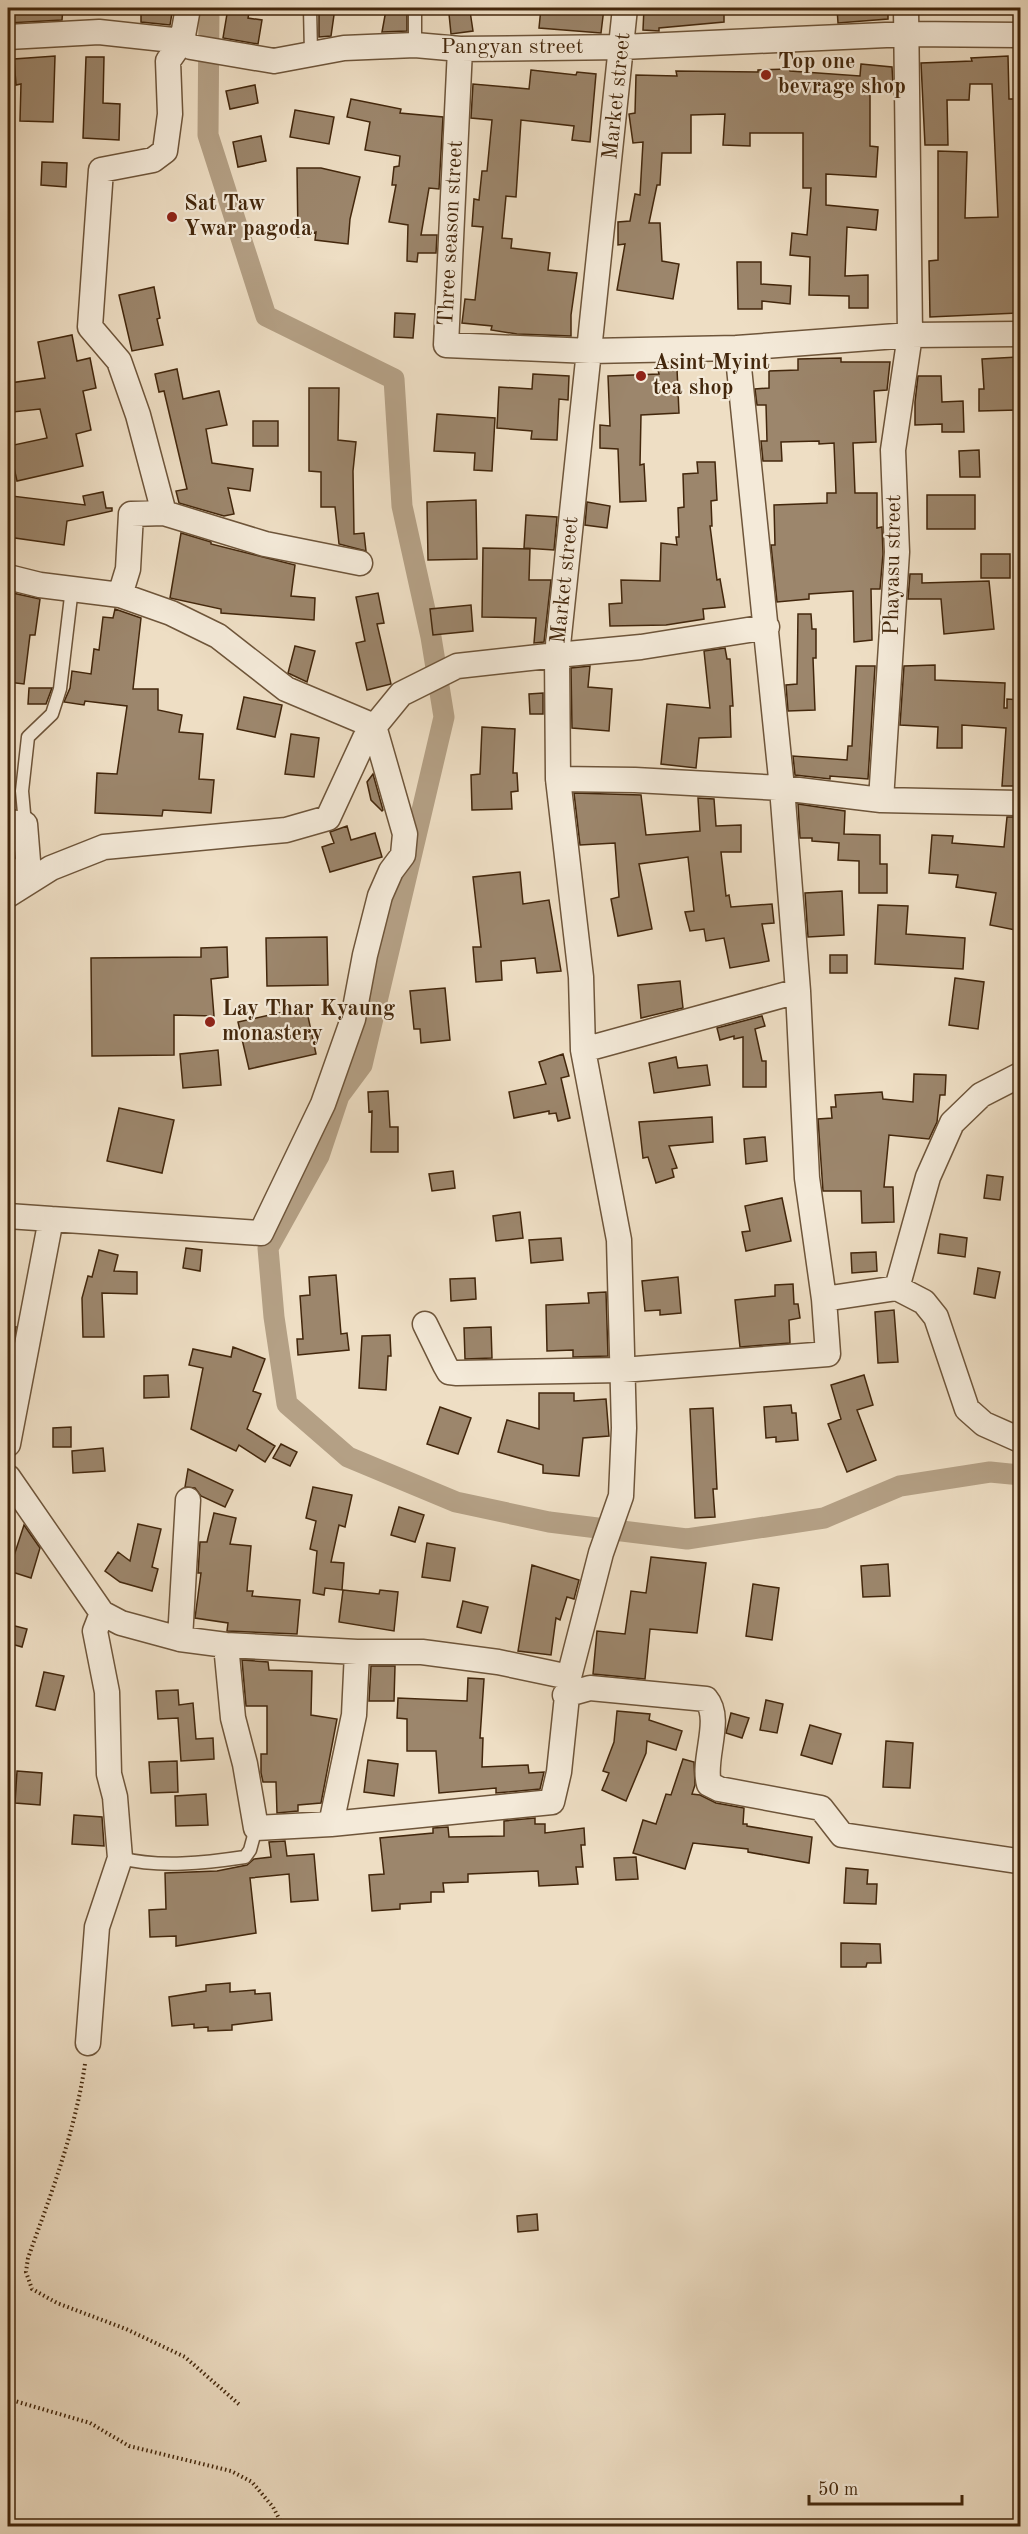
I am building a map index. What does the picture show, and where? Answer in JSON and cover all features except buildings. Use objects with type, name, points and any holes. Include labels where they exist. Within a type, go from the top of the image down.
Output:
[{"type":"street","points":[[165,513],[138,415],[119,361],[90,327],[101,170],[153,160],[165,151],[170,114],[168,61],[186,44],[188,8]]},
{"type":"street","name":"Market street","points":[[9,894],[51,868],[104,847],[286,830],[328,818],[365,738],[400,694],[457,666],[557,655],[625,8]]},
{"type":"street","name":"Phayasu street","points":[[881,800],[897,552],[893,450],[910,335],[906,8]]},
{"type":"street","name":"Pangyan street","points":[[8,37],[99,32],[186,44],[216,52],[274,61],[311,52],[344,48],[414,45],[460,49],[622,47],[908,34],[1020,35]]},
{"type":"street","name":"Three season street","points":[[460,49],[446,345],[590,351],[737,348],[910,335],[1020,334]]},
{"type":"street","points":[[425,1324],[449,1372],[457,1373],[622,1370],[828,1354],[824,1299],[807,1178],[798,991],[782,788],[737,348]]},
{"type":"street","points":[[120,595],[128,569],[131,514],[165,513],[265,544],[360,563]]},
{"type":"street","points":[[8,577],[39,585],[120,595],[171,613],[218,636],[286,688],[374,726],[405,834],[403,855],[391,871],[380,896],[365,955],[353,1018],[323,1104],[261,1233],[8,1216]]},
{"type":"street","points":[[225,1645],[233,1718],[245,1764],[256,1828],[331,1824],[552,1802],[559,1772],[567,1686],[601,1553],[621,1496],[624,1428],[619,1240],[583,1050],[581,977],[558,779],[557,655],[641,647],[767,627]]},
{"type":"street","points":[[558,779],[635,780],[782,788],[881,800],[1020,803]]},
{"type":"street","points":[[9,894],[28,861],[16,823]]},
{"type":"street","points":[[583,1050],[798,991]]},
{"type":"street","points":[[897,1288],[928,1177],[952,1123],[981,1095],[1020,1075]]},
{"type":"street","points":[[8,1444],[51,1220]]},
{"type":"street","points":[[824,1299],[897,1288],[924,1302],[936,1317],[967,1409],[984,1424],[1020,1440]]},
{"type":"street","points":[[8,1477],[102,1613],[121,1623],[180,1639],[225,1645],[357,1652],[422,1652],[498,1662],[567,1686],[706,1699],[711,1705],[713,1715],[706,1774],[709,1784],[718,1790],[821,1808],[842,1835],[1017,1861]]},
{"type":"street","points":[[180,1639],[188,1500]]},
{"type":"street","points":[[88,2043],[97,1927],[120,1858],[115,1797],[109,1774],[107,1692],[95,1631],[102,1613]]},
{"type":"street","points":[[331,1824],[354,1715],[357,1652]]},
{"type":"lane","points":[[310,8],[311,52]]},
{"type":"lane","points":[[414,45],[415,8]]},
{"type":"lane","points":[[16,823],[28,737],[52,714],[60,689],[72,588]]},
{"type":"lane","points":[[120,1858],[133,1861],[181,1863],[245,1857],[250,1850],[256,1828]]},
{"type":"path","points":[[88,2043],[79,2103],[70,2140],[28,2258],[26,2272],[32,2289],[57,2303],[126,2329],[185,2357],[241,2406]]},
{"type":"path","points":[[8,2399],[90,2423],[129,2446],[231,2471],[252,2482],[273,2507],[283,2526]]},
{"type":"waterway","points":[[209,8],[208,135],[266,316],[394,379],[402,506],[431,637],[444,717],[362,1065],[339,1096],[319,1156],[268,1248],[274,1317],[287,1404],[348,1457],[456,1502],[549,1522],[687,1539],[824,1518],[900,1486],[990,1472],[1020,1475]]},
{"type":"place","name":"Top one bevrage shop","points":[[766,75]]},
{"type":"place","name":"Sat Taw Ywar pagoda","points":[[172,217]]},
{"type":"place","name":"Asint Myint tea shop","points":[[641,376]]},
{"type":"place","name":"Lay Thar Kyaung monastery","points":[[210,1022]]}]
